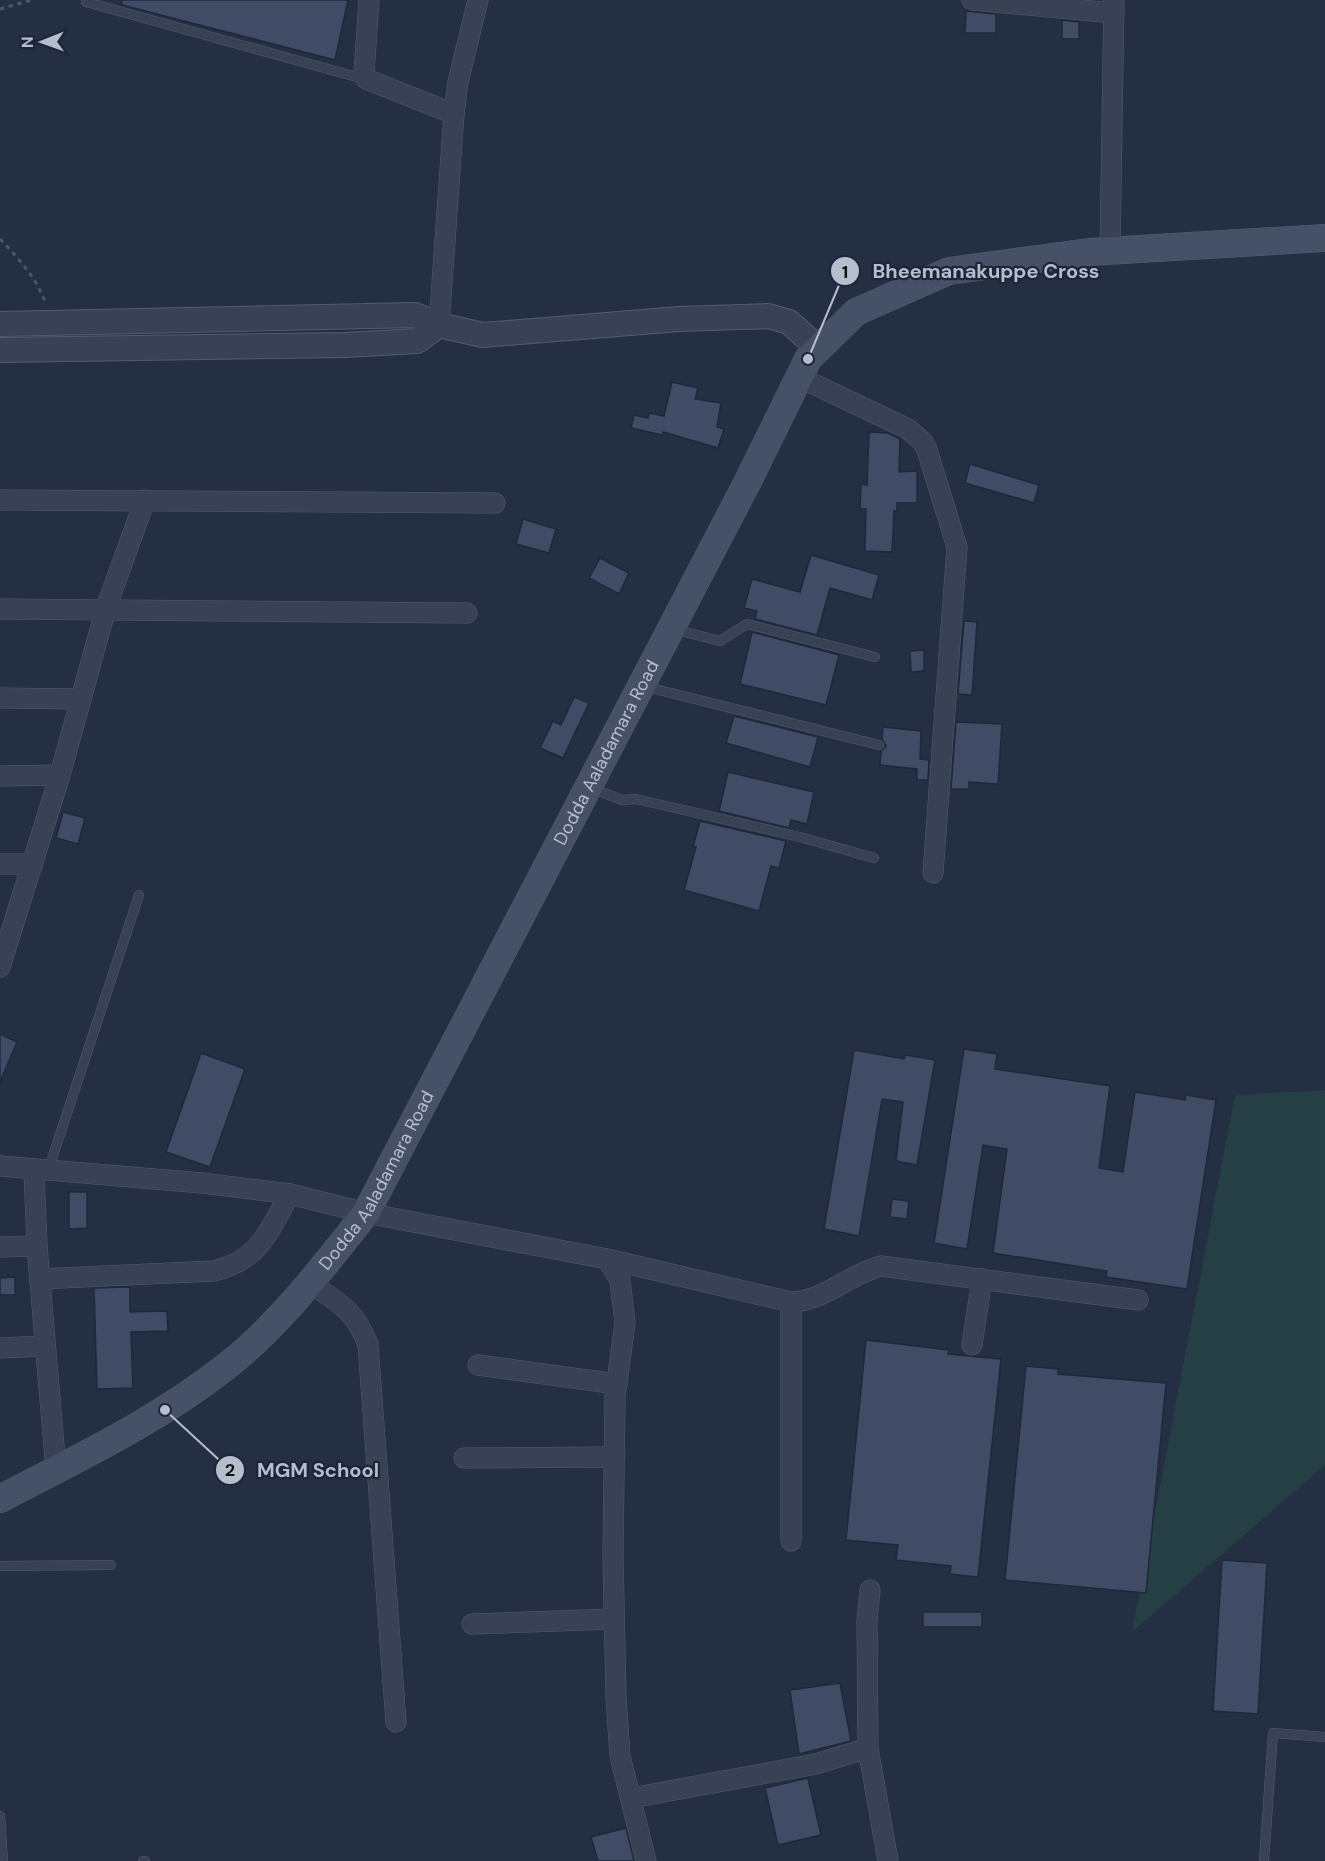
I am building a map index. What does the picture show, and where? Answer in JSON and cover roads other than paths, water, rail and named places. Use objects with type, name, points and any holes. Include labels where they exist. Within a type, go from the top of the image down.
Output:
[{"type":"main road","name":"Dodda Aaladamara Road","points":[[0,1499],[165,1410],[229,1364],[286,1311],[366,1213],[586,786],[641,686],[808,359],[856,312],[949,271],[1110,250],[1325,238]]},
{"type":"street","points":[[369,0],[364,73],[366,79],[454,114]]},
{"type":"street","points":[[439,326],[454,114],[458,82],[478,0]]},
{"type":"street","points":[[972,0],[1114,7],[1110,250]]},
{"type":"street","points":[[0,324],[415,315],[439,326],[483,335],[691,318],[768,316],[789,322],[819,349]]},
{"type":"street","points":[[0,350],[345,345],[417,340],[439,326]]},
{"type":"street","points":[[800,377],[918,436],[927,450],[957,540],[933,873]]},
{"type":"street","points":[[0,500],[495,503]]},
{"type":"street","points":[[1,958],[60,775],[106,608],[145,500]]},
{"type":"street","points":[[0,609],[106,608],[467,613]]},
{"type":"street","points":[[0,698],[81,699]]},
{"type":"street","points":[[0,776],[60,775]]},
{"type":"street","points":[[0,864],[33,864]]},
{"type":"street","points":[[0,1166],[202,1183],[290,1194],[366,1213],[607,1259],[791,1302],[809,1302],[865,1270],[881,1266],[1138,1300]]},
{"type":"street","points":[[41,1170],[37,1246],[56,1470]]},
{"type":"street","points":[[39,1279],[214,1271],[233,1266],[249,1257],[261,1245],[290,1194]]},
{"type":"street","points":[[0,1247],[37,1246]]},
{"type":"street","points":[[607,1259],[620,1280],[626,1323],[617,1384],[614,1457],[614,1619],[620,1756],[646,1861]]},
{"type":"street","points":[[972,1345],[982,1279]]},
{"type":"street","points":[[310,1283],[348,1309],[362,1326],[368,1345],[396,1722]]},
{"type":"street","points":[[791,1302],[791,1541]]},
{"type":"street","points":[[0,1348],[44,1346]]},
{"type":"street","points":[[478,1365],[617,1384]]},
{"type":"street","points":[[464,1458],[614,1457]]},
{"type":"street","points":[[870,1590],[867,1621],[868,1748],[888,1861]]},
{"type":"street","points":[[472,1624],[614,1619]]},
{"type":"street","points":[[632,1798],[816,1764],[868,1748]]},
{"type":"lane","points":[[86,2],[366,79]]},
{"type":"lane","points":[[670,629],[720,641],[747,624],[875,657]]},
{"type":"lane","points":[[641,686],[879,745]]},
{"type":"lane","points":[[586,786],[622,800],[636,799],[800,837],[874,858]]},
{"type":"lane","points":[[41,1170],[139,895]]},
{"type":"lane","points":[[0,1566],[111,1565]]},
{"type":"lane","points":[[1264,1861],[1273,1733],[1325,1737]]},
{"type":"lane","points":[[0,1816],[3,1861]]},
{"type":"place","name":"Bheemanakuppe Cross","points":[[808,359]]},
{"type":"place","name":"MGM School","points":[[165,1410]]}]
